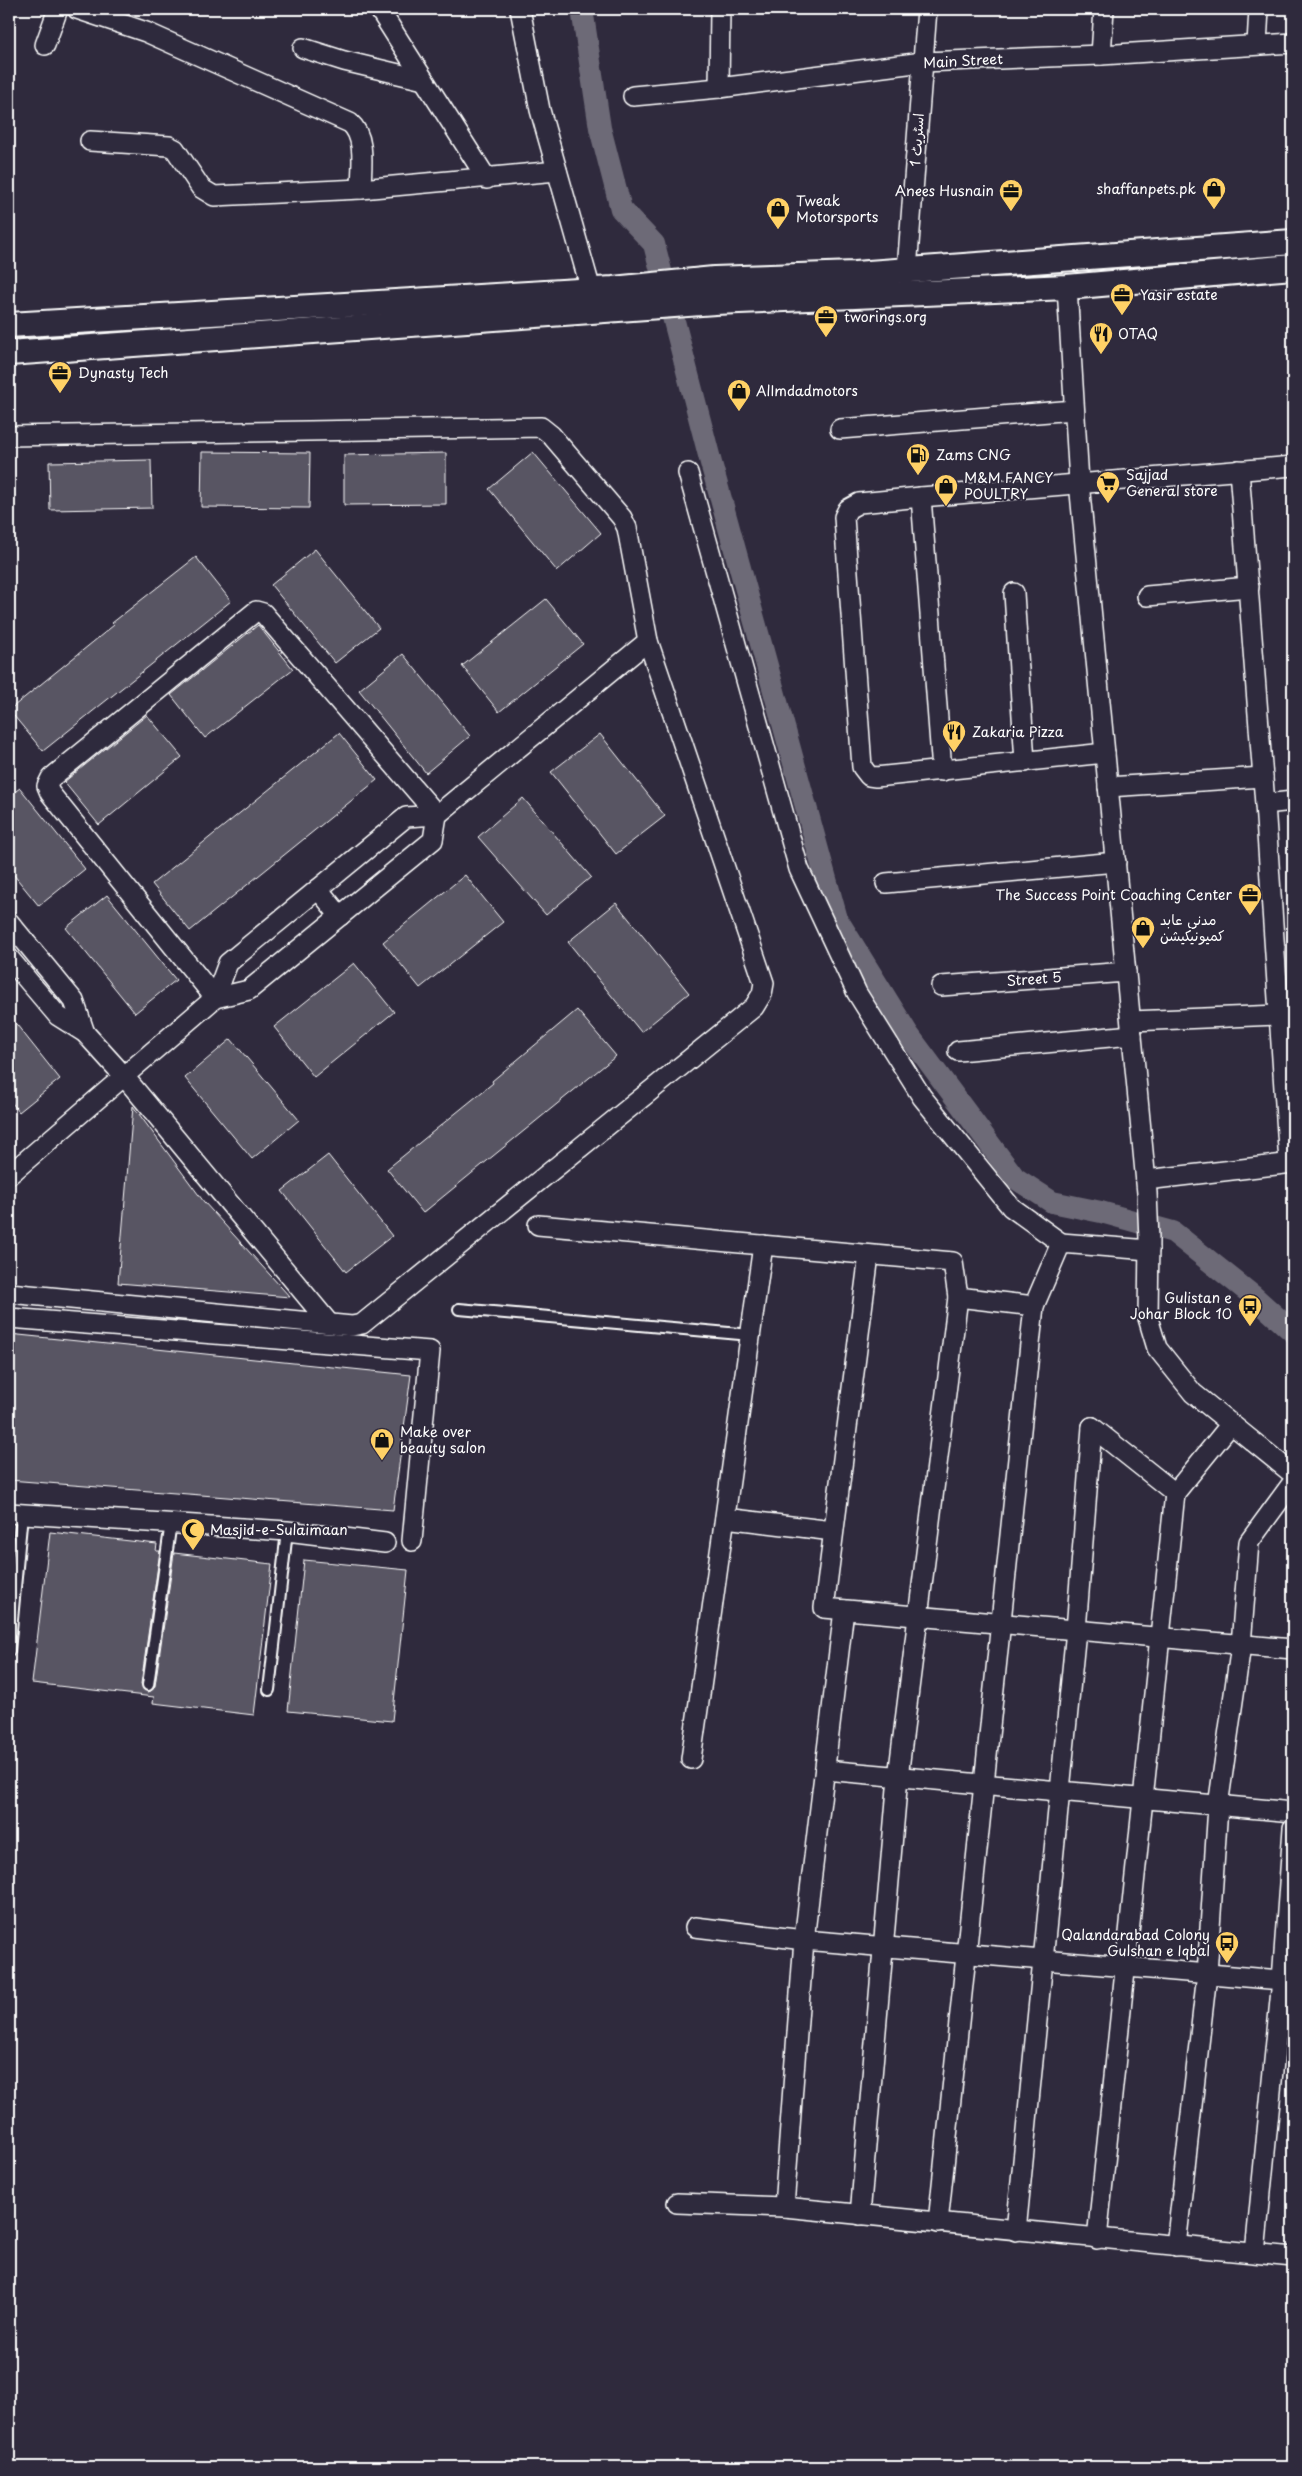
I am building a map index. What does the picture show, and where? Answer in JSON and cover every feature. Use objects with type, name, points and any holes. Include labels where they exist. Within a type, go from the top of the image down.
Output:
[{"type":"street","points":[[45,45],[58,9]]},
{"type":"street","points":[[77,9],[146,32],[350,123],[355,127],[360,139],[361,189]]},
{"type":"street","points":[[379,9],[487,179]]},
{"type":"street","points":[[520,9],[540,110],[557,171],[607,296]]},
{"type":"street","points":[[719,88],[720,9]]},
{"type":"street","name":"اسٹریٹ 1","points":[[907,270],[927,9]]},
{"type":"street","points":[[1101,55],[1104,9]]},
{"type":"street","points":[[1257,44],[1259,9]]},
{"type":"street","name":"Main Street","points":[[634,96],[719,88],[922,62],[1101,55],[1293,43]]},
{"type":"street","points":[[303,48],[344,61],[424,80]]},
{"type":"street","points":[[90,141],[169,146],[175,149],[201,188],[214,196],[361,189],[487,179],[557,171]]},
{"type":"street","points":[[715,291],[907,270],[1293,242]]},
{"type":"street","points":[[1035,262],[1038,288]]},
{"type":"street","points":[[9,325],[715,291],[1067,287],[1293,267]]},
{"type":"street","points":[[1067,287],[1079,482],[1146,1186],[1149,1244],[1148,1318],[1158,1348],[1192,1393],[1293,1474]]},
{"type":"street","points":[[9,353],[607,296]]},
{"type":"street","points":[[840,429],[1074,410]]},
{"type":"street","points":[[9,436],[541,427],[551,435],[622,518],[627,528],[648,641],[764,983],[762,994],[754,1007],[362,1324],[352,1326],[328,1322],[9,1292]]},
{"type":"street","points":[[1105,753],[942,771],[869,776],[862,767],[844,517],[848,509],[853,504],[921,497],[1079,482],[1293,466]]},
{"type":"street","points":[[1146,1186],[1291,1163],[1288,1056],[1279,1015],[1239,470]]},
{"type":"street","points":[[688,474],[799,869],[857,993],[922,1098],[1011,1206],[1061,1243],[1149,1244]]},
{"type":"street","points":[[921,497],[942,771]]},
{"type":"street","points":[[1147,596],[1248,587]]},
{"type":"street","points":[[1014,593],[1025,762]]},
{"type":"street","points":[[256,611],[263,613],[437,815],[433,840],[249,990],[214,998],[50,794],[47,786],[51,778],[58,772],[256,611]]},
{"type":"street","points":[[9,1175],[214,998],[228,964],[406,817],[437,815],[648,641]]},
{"type":"street","points":[[1108,787],[1263,777]]},
{"type":"street","points":[[1265,804],[1293,801]]},
{"type":"street","points":[[886,883],[1116,862]]},
{"type":"street","points":[[318,890],[340,916]]},
{"type":"street","points":[[9,922],[74,1001],[85,1033]]},
{"type":"street","points":[[9,958],[58,1016],[85,1033],[123,1076],[328,1322]]},
{"type":"street","name":"Street 5","points":[[941,986],[1126,972]]},
{"type":"street","points":[[958,1051],[1131,1028],[1279,1015]]},
{"type":"street","points":[[538,1225],[953,1262],[958,1297],[898,1776],[860,2215]]},
{"type":"street","points":[[938,2223],[1034,1306],[1061,1243]]},
{"type":"street","points":[[691,1759],[763,1245]]},
{"type":"street","points":[[869,1255],[824,1608],[1293,1649]]},
{"type":"street","points":[[958,1297],[1034,1306]]},
{"type":"street","points":[[9,1318],[430,1351],[412,1541]]},
{"type":"street","points":[[1098,2239],[1175,1493],[1231,1424]]},
{"type":"street","points":[[1016,2231],[1076,1630],[1092,1427],[1175,1493]]},
{"type":"street","points":[[1176,2246],[1207,1974],[1218,1806],[1241,1645],[1249,1542],[1293,1482]]},
{"type":"street","points":[[15,1514],[170,1522],[287,1531],[385,1543]]},
{"type":"street","points":[[725,1518],[833,1531]]},
{"type":"street","points":[[784,2207],[804,1940],[844,1610]]},
{"type":"street","points":[[825,1770],[1293,1812]]},
{"type":"street","points":[[1254,2254],[1288,1981],[1293,1828]]},
{"type":"street","points":[[695,1927],[804,1940],[1288,1981]]},
{"type":"street","points":[[677,2203],[784,2207],[1293,2257]]},
{"type":"lane","points":[[458,1309],[750,1335]]},
{"type":"lane","points":[[9,1651],[15,1514]]},
{"type":"lane","points":[[148,1685],[170,1522]]},
{"type":"lane","points":[[269,1690],[287,1531]]},
{"type":"building","points":[[202,452],[310,453],[309,508],[201,507]]},
{"type":"building","points":[[533,452],[601,533],[557,571],[489,489]]},
{"type":"building","points":[[446,453],[446,504],[344,505],[344,455]]},
{"type":"building","points":[[151,460],[152,508],[50,510],[49,462]]},
{"type":"building","points":[[315,549],[379,628],[335,663],[271,585]]},
{"type":"building","points":[[196,557],[231,601],[43,751],[9,710],[114,625],[112,623]]},
{"type":"building","points":[[546,599],[583,644],[499,712],[462,666]]},
{"type":"building","points":[[258,625],[293,669],[205,738],[171,695]]},
{"type":"building","points":[[403,654],[470,736],[426,773],[359,690]]},
{"type":"building","points":[[147,715],[182,757],[99,825],[64,782]]},
{"type":"building","points":[[339,733],[377,780],[190,931],[152,884]]},
{"type":"building","points":[[600,734],[665,816],[616,854],[551,772]]},
{"type":"building","points":[[20,788],[85,869],[39,906],[9,869],[9,796]]},
{"type":"building","points":[[523,798],[591,877],[546,915],[478,837]]},
{"type":"building","points":[[465,875],[503,922],[420,988],[383,942]]},
{"type":"building","points":[[107,895],[176,980],[135,1013],[66,928]]},
{"type":"building","points":[[616,903],[689,993],[641,1032],[568,942]]},
{"type":"building","points":[[354,963],[394,1012],[314,1077],[274,1027]]},
{"type":"building","points":[[577,1010],[616,1056],[423,1213],[387,1169],[493,1083],[492,1081]]},
{"type":"building","points":[[9,1015],[60,1079],[19,1112],[9,1099]]},
{"type":"building","points":[[231,1039],[299,1120],[252,1159],[185,1078]]},
{"type":"building","points":[[133,1106],[204,1202],[290,1297],[118,1283]]},
{"type":"building","points":[[328,1155],[392,1236],[346,1272],[282,1191]]},
{"type":"building","points":[[9,1334],[411,1375],[393,1510],[9,1480]]},
{"type":"building","points":[[50,1532],[157,1544],[156,1551],[160,1551],[141,1684],[147,1692],[151,1691],[155,1686],[174,1553],[272,1564],[254,1715],[153,1703],[154,1697],[32,1683]]},
{"type":"building","points":[[304,1560],[408,1570],[392,1721],[288,1711]]},
{"type":"waterway","points":[[582,9],[600,128],[621,209],[654,244],[711,463],[837,919],[908,1034],[1015,1178],[1052,1202],[1101,1212],[1173,1232],[1252,1295],[1293,1332]]},
{"type":"place","name":"shaffanpets.pk","points":[[1214,210]]},
{"type":"place","name":"Anees Husnain","points":[[1011,212]]},
{"type":"place","name":"Tweak Motorsports","points":[[778,230]]},
{"type":"place","name":"Yasir estate","points":[[1122,316]]},
{"type":"place","name":"tworings.org","points":[[826,338]]},
{"type":"place","name":"OTAQ","points":[[1101,355]]},
{"type":"place","name":"Dynasty Tech","points":[[60,394]]},
{"type":"place","name":"AlImdadmotors","points":[[739,412]]},
{"type":"place","name":"Zams CNG","points":[[918,476]]},
{"type":"place","name":"Sajjad General store","points":[[1108,504]]},
{"type":"place","name":"M&M FANCY POULTRY","points":[[946,507]]},
{"type":"place","name":"Zakaria Pizza","points":[[954,753]]},
{"type":"place","name":"The Success Point Coaching Center","points":[[1250,916]]},
{"type":"place","name":"مدنی عابد کمیونیکیشن","points":[[1143,949]]},
{"type":"place","name":"Gulistan e Johar Block 10","points":[[1250,1327]]},
{"type":"place","name":"Make over beauty salon","points":[[382,1461]]},
{"type":"place","name":"Masjid-e-Sulaimaan","points":[[193,1551]]},
{"type":"place","name":"Qalandarabad Colony Gulshan e Iqbal","points":[[1227,1964]]}]
